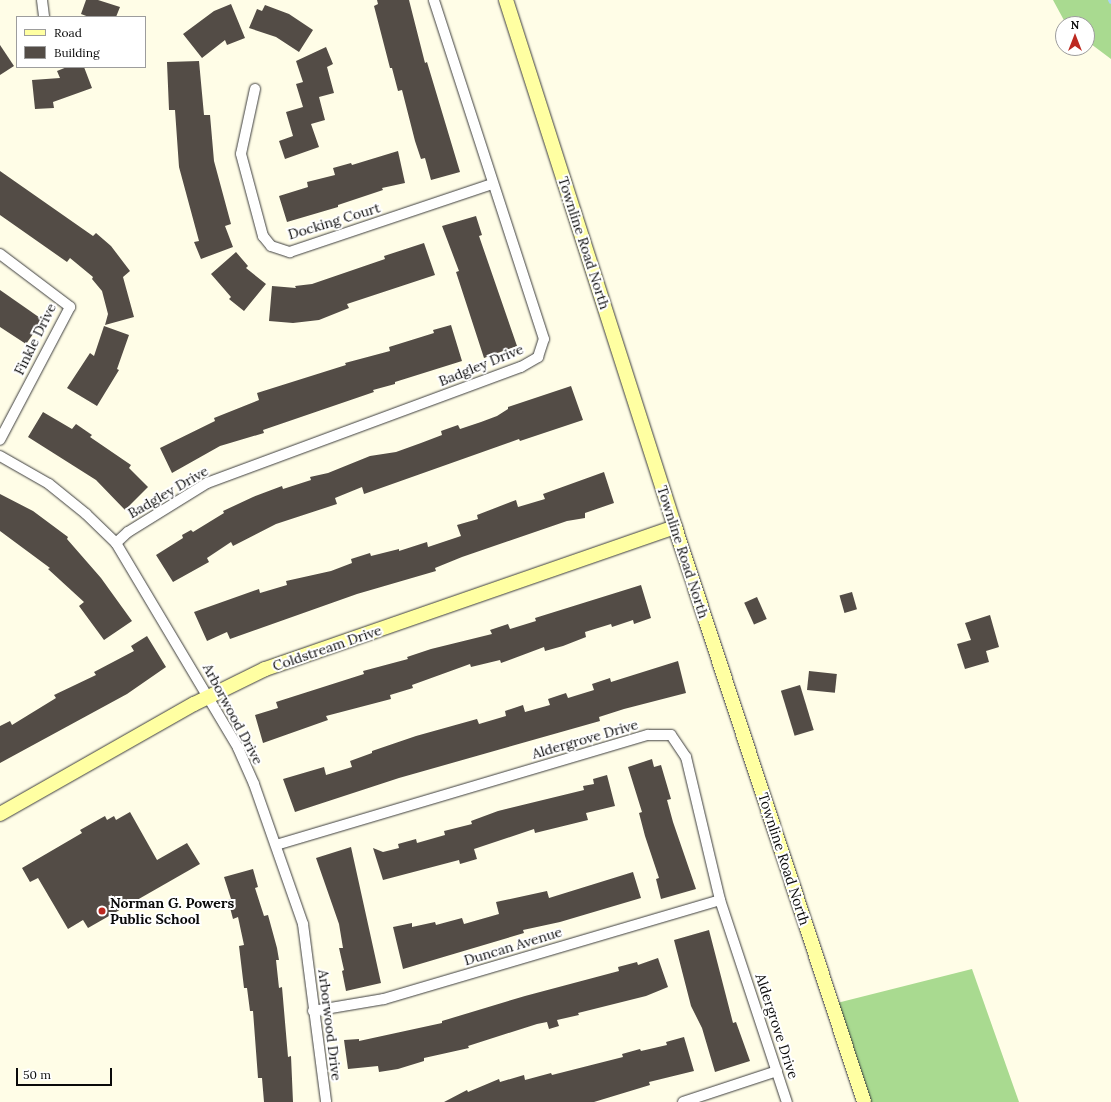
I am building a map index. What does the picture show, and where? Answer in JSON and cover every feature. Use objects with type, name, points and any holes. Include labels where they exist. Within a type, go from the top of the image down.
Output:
[{"type":"street","points":[[42,0],[44,16]]},
{"type":"street","name":"Badgley Drive","points":[[116,543],[128,532],[207,483],[521,367],[538,357],[544,339],[492,184],[434,0]]},
{"type":"street","name":"Townline Road North","points":[[506,0],[675,527],[864,1102]]},
{"type":"street","name":"Docking Court","points":[[254,89],[241,154],[263,236],[271,246],[290,252],[492,184]]},
{"type":"street","name":"Finkle Drive","points":[[0,254],[70,306],[0,440]]},
{"type":"street","name":"Arborwood Drive","points":[[0,456],[49,484],[86,514],[116,543],[209,696],[238,748],[276,844],[303,924],[313,1011],[326,1102]]},
{"type":"street","name":"Coldstream Drive","points":[[0,814],[209,696],[265,669],[675,527]]},
{"type":"street","name":"Aldergrove Drive","points":[[276,844],[648,735],[671,735],[686,756],[720,900],[787,1102]]},
{"type":"street","name":"Duncan Avenue","points":[[313,1011],[384,999],[720,900]]},
{"type":"street","points":[[683,1102],[777,1071]]},
{"type":"green space","points":[[1053,0],[1111,0],[1111,59],[1095,47],[1095,16],[1062,16]]},
{"type":"green space","points":[[972,969],[1019,1102],[862,1102],[833,1004]]},
{"type":"building","points":[[86,0],[98,0],[120,7],[116,16],[86,16],[81,14]]},
{"type":"building","points":[[377,0],[409,0],[425,63],[427,62],[460,172],[431,180],[425,158],[421,159],[415,141],[402,90],[398,91],[392,68],[390,68],[374,6],[378,4]]},
{"type":"building","points":[[231,4],[245,38],[227,45],[225,40],[202,58],[183,34],[214,11]]},
{"type":"building","points":[[265,5],[289,14],[313,30],[299,52],[276,37],[249,28],[257,9],[262,11]]},
{"type":"building","points":[[0,45],[14,66],[0,75]]},
{"type":"building","points":[[326,47],[333,64],[327,67],[334,93],[319,97],[325,120],[311,124],[319,147],[285,159],[279,141],[293,136],[286,112],[303,107],[296,84],[303,82],[296,61]]},
{"type":"building","points":[[199,61],[204,115],[210,115],[214,161],[231,224],[225,226],[233,247],[201,259],[194,242],[199,241],[179,167],[175,110],[169,110],[167,62]]},
{"type":"building","points":[[64,68],[84,68],[92,88],[53,102],[54,108],[35,109],[32,80],[60,78],[57,71]]},
{"type":"building","points":[[398,151],[405,183],[382,188],[383,190],[338,205],[338,207],[287,222],[279,196],[308,187],[307,182],[335,175],[333,168],[351,163],[352,165]]},
{"type":"building","points":[[0,171],[93,236],[96,233],[111,246],[130,271],[123,277],[134,317],[105,325],[108,314],[102,291],[92,279],[93,277],[70,258],[67,262],[0,215]]},
{"type":"building","points":[[476,216],[482,235],[479,236],[517,346],[484,358],[456,272],[459,271],[442,226]]},
{"type":"building","points":[[424,243],[435,275],[347,304],[349,308],[319,320],[293,323],[269,321],[272,286],[296,288],[295,286],[312,284],[385,259],[384,256]]},
{"type":"building","points":[[236,252],[248,266],[246,268],[266,284],[244,311],[229,299],[231,297],[211,274]]},
{"type":"building","points":[[0,290],[43,320],[26,344],[0,327]]},
{"type":"building","points":[[451,325],[462,361],[395,382],[395,384],[373,390],[374,392],[263,430],[264,433],[220,446],[172,473],[160,448],[215,421],[214,418],[259,400],[257,393],[346,365],[345,363],[390,351],[389,347],[434,333],[433,330]]},
{"type":"building","points":[[104,326],[129,335],[117,369],[119,370],[97,406],[67,388],[90,353],[94,356]]},
{"type":"building","points":[[571,386],[583,420],[520,441],[519,439],[364,494],[362,487],[335,498],[337,504],[276,524],[233,546],[231,542],[207,558],[209,562],[173,582],[156,555],[183,538],[182,535],[191,530],[193,532],[224,513],[223,511],[253,497],[282,486],[283,489],[311,480],[310,477],[328,473],[370,456],[396,452],[442,435],[441,431],[458,425],[460,429],[481,422],[497,416],[508,409],[508,407]]},
{"type":"building","points":[[43,412],[72,429],[76,424],[92,435],[90,437],[131,465],[129,468],[148,487],[125,510],[96,480],[28,437]]},
{"type":"building","points":[[604,472],[614,503],[585,513],[585,518],[567,521],[462,557],[435,568],[436,571],[357,594],[230,639],[227,632],[207,641],[194,612],[259,589],[260,593],[287,585],[286,581],[331,571],[352,563],[351,559],[370,553],[371,556],[399,549],[399,551],[427,542],[428,547],[461,536],[457,525],[478,519],[477,515],[516,500],[518,507],[545,499],[543,494]]},
{"type":"building","points":[[0,494],[33,511],[68,537],[67,539],[101,578],[132,621],[104,640],[79,606],[84,602],[48,569],[50,568],[0,531]]},
{"type":"building","points":[[641,585],[651,618],[634,624],[633,620],[612,627],[611,624],[585,632],[586,637],[563,646],[545,651],[544,647],[501,663],[500,660],[471,667],[470,664],[412,685],[413,688],[390,695],[391,699],[326,716],[328,720],[263,743],[255,715],[278,708],[276,702],[364,674],[363,671],[408,659],[407,657],[431,649],[492,634],[490,630],[508,624],[510,629],[536,621],[535,618]]},
{"type":"building","points":[[852,592],[857,609],[844,613],[840,596]]},
{"type":"building","points":[[757,597],[767,619],[754,625],[744,603]]},
{"type":"building","points":[[990,615],[999,647],[986,651],[989,662],[965,669],[957,644],[971,640],[965,623]]},
{"type":"building","points":[[147,636],[166,667],[127,694],[0,763],[0,726],[10,721],[12,725],[56,698],[54,695],[96,675],[94,672],[134,651],[131,646]]},
{"type":"building","points":[[678,661],[686,693],[599,717],[600,721],[399,778],[295,812],[283,779],[324,767],[326,775],[352,767],[350,761],[372,753],[372,751],[416,736],[477,719],[479,724],[506,716],[505,711],[523,705],[525,712],[550,705],[548,699],[566,693],[568,698],[594,690],[592,684],[610,678],[611,682]]},
{"type":"building","points":[[809,671],[837,674],[835,693],[807,690]]},
{"type":"building","points":[[800,685],[814,730],[795,736],[781,691]]},
{"type":"building","points":[[652,759],[654,767],[661,765],[671,799],[667,800],[673,822],[696,889],[661,899],[656,879],[659,878],[645,836],[639,813],[642,812],[628,767]]},
{"type":"building","points":[[607,775],[615,806],[586,813],[588,820],[535,833],[534,829],[474,849],[477,859],[460,864],[459,860],[383,880],[373,848],[383,852],[399,848],[398,844],[416,839],[417,843],[445,835],[444,831],[472,824],[471,821],[498,811],[584,790],[583,786],[594,784],[593,779]]},
{"type":"building","points":[[130,812],[157,860],[187,843],[200,864],[88,928],[83,920],[68,929],[38,878],[30,882],[22,868],[82,833],[80,830],[105,816],[107,820],[114,816],[116,820]]},
{"type":"building","points":[[351,847],[381,983],[346,991],[342,971],[344,970],[339,948],[343,948],[339,924],[316,858]]},
{"type":"building","points":[[253,869],[258,887],[255,888],[264,916],[268,915],[277,948],[279,960],[276,960],[279,988],[282,987],[288,1057],[291,1056],[293,1102],[264,1102],[262,1078],[258,1078],[253,1011],[250,1011],[247,988],[244,988],[239,946],[244,945],[238,917],[233,919],[228,900],[231,899],[224,877]]},
{"type":"building","points":[[633,872],[641,898],[560,922],[523,930],[524,933],[403,969],[393,927],[412,923],[412,927],[435,922],[436,925],[462,918],[464,924],[499,914],[496,902],[547,891],[549,898]]},
{"type":"building","points":[[709,930],[733,1023],[736,1022],[750,1061],[715,1072],[702,1028],[691,1006],[674,940]]},
{"type":"building","points":[[658,958],[668,987],[646,996],[578,1013],[579,1015],[557,1020],[559,1026],[549,1029],[547,1022],[537,1024],[468,1046],[469,1048],[424,1058],[424,1061],[398,1069],[379,1072],[378,1066],[348,1069],[344,1040],[359,1039],[359,1041],[442,1023],[442,1021],[525,996],[619,971],[618,967],[637,962],[638,965]]},
{"type":"building","points":[[684,1037],[694,1071],[649,1082],[650,1085],[594,1102],[444,1102],[467,1090],[468,1092],[499,1079],[500,1082],[524,1075],[525,1080],[551,1073],[552,1075],[623,1057],[622,1054],[640,1049],[641,1051],[667,1045],[666,1042]]},
{"type":"place","name":"Norman G. Powers Public School","points":[[102,911]]}]
